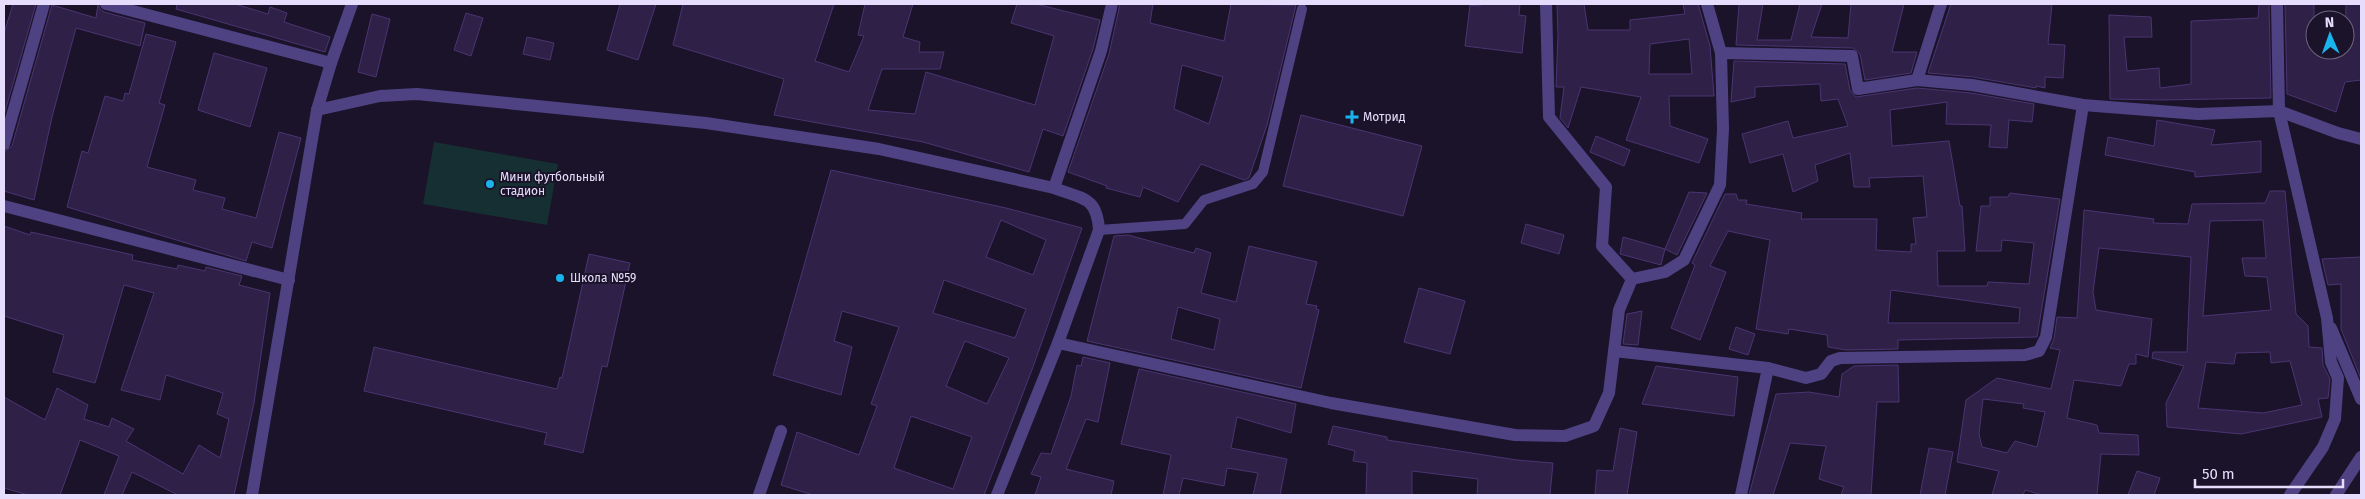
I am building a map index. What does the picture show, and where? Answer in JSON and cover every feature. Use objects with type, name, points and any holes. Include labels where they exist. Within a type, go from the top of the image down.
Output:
[{"type":"street","points":[[4,144],[44,4]]},
{"type":"street","points":[[106,4],[331,63]]},
{"type":"street","points":[[252,495],[317,110],[352,4]]},
{"type":"street","points":[[1054,188],[1101,51],[1112,4]]},
{"type":"street","points":[[1546,4],[1549,117],[1606,187],[1602,246],[1632,279]]},
{"type":"street","points":[[1632,279],[1665,272],[1684,260],[1720,185],[1723,129],[1721,54],[1707,4]]},
{"type":"street","points":[[1917,80],[1941,4]]},
{"type":"street","points":[[2277,4],[2279,111],[2327,318],[2331,362],[2338,378],[2335,418],[2323,447],[2290,495]]},
{"type":"street","points":[[1721,54],[1852,56],[1858,89],[1917,80],[1972,85],[2083,105],[2198,114],[2279,111],[2338,133],[2361,139]]},
{"type":"street","points":[[317,110],[380,96],[417,94],[706,122],[879,149],[1054,188],[1091,202],[1098,213],[1100,230],[998,495]]},
{"type":"street","points":[[1614,351],[1768,368],[1806,378],[1821,374],[1831,361],[1840,358],[2025,355],[2039,351],[2046,337],[2083,105]]},
{"type":"street","points":[[4,206],[289,280]]},
{"type":"street","points":[[1058,343],[1331,403],[1515,436],[1565,436],[1594,426],[1609,393],[1619,310],[1632,279]]},
{"type":"street","points":[[2327,318],[2361,399]]},
{"type":"street","points":[[1741,495],[1768,368]]},
{"type":"street","points":[[759,495],[781,431]]},
{"type":"street","points":[[2336,495],[2361,457]]},
{"type":"lane","points":[[1100,230],[1185,224],[1204,200],[1253,184],[1263,172],[1302,9]]},
{"type":"green space","name":"Мини футбольный стадион","points":[[434,142],[558,164],[547,225],[423,204]]},
{"type":"building","points":[[13,4],[36,4],[4,115],[4,33]]},
{"type":"building","points":[[98,4],[104,12],[145,23],[140,46],[76,28],[52,117],[34,200],[4,191],[4,152],[12,146],[52,5],[96,18]]},
{"type":"building","points":[[177,4],[235,4],[268,14],[270,7],[287,13],[284,22],[330,37],[325,52],[176,9]]},
{"type":"building","points":[[620,4],[656,4],[638,60],[607,50]]},
{"type":"building","points":[[683,4],[834,4],[815,61],[849,72],[864,36],[858,35],[865,4],[913,4],[903,37],[920,42],[919,52],[944,52],[940,69],[882,69],[868,110],[915,114],[926,72],[1035,105],[1054,36],[1011,23],[1017,4],[1036,4],[1100,20],[1093,49],[1063,136],[1043,129],[1029,172],[923,142],[774,115],[784,79],[673,45]]},
{"type":"building","points":[[1120,4],[1153,4],[1150,23],[1224,41],[1231,4],[1296,5],[1267,125],[1249,178],[1244,180],[1201,164],[1178,202],[1143,187],[1140,197],[1106,188],[1107,186],[1068,172],[1109,54]],"holes":[[[1182,65],[1223,77],[1209,124],[1174,109]]]},
{"type":"building","points":[[1481,4],[1520,4],[1519,15],[1526,16],[1522,53],[1465,46],[1470,5],[1480,6]]},
{"type":"building","points":[[1557,4],[1584,4],[1588,30],[1630,30],[1630,20],[1685,14],[1683,4],[1698,4],[1710,46],[1714,96],[1669,96],[1670,126],[1708,139],[1699,163],[1626,140],[1641,97],[1581,87],[1568,128],[1560,118],[1564,87],[1556,87]],"holes":[[[1689,39],[1692,74],[1649,74],[1650,44]]]},
{"type":"building","points":[[1739,4],[1763,4],[1757,40],[1791,40],[1800,4],[1822,4],[1811,37],[1848,38],[1851,4],[1904,4],[1892,52],[1917,52],[1911,73],[1865,80],[1860,54],[1853,48],[1736,45]]},
{"type":"building","points":[[1951,4],[2052,4],[2048,44],[2065,45],[2063,78],[2045,77],[2045,88],[2036,86],[2036,88],[1973,77],[1928,73]]},
{"type":"building","points":[[2259,4],[2269,4],[2271,98],[2110,99],[2109,15],[2151,17],[2152,37],[2124,37],[2127,71],[2159,68],[2160,88],[2191,84],[2191,21],[2258,18]]},
{"type":"building","points":[[2285,4],[2314,4],[2314,10],[2305,10],[2305,60],[2355,60],[2355,10],[2346,10],[2346,4],[2361,4],[2361,80],[2345,82],[2336,112],[2287,94]]},
{"type":"building","points":[[466,13],[483,18],[471,56],[454,50]]},
{"type":"building","points":[[372,14],[390,19],[376,77],[358,72]]},
{"type":"building","points":[[146,34],[176,42],[159,103],[165,105],[147,167],[196,180],[193,190],[225,198],[222,209],[256,218],[279,132],[301,138],[272,248],[252,242],[246,261],[67,207],[82,151],[88,153],[105,96],[123,101],[125,93],[129,94]]},
{"type":"building","points":[[527,37],[554,43],[550,60],[523,54]]},
{"type":"building","points":[[214,53],[267,68],[250,127],[198,110]]},
{"type":"building","points":[[1734,61],[1845,64],[1850,90],[1856,97],[1917,88],[1971,93],[2034,104],[2032,122],[2009,120],[2007,148],[1989,147],[1991,125],[1946,124],[1947,102],[1890,110],[1892,146],[1949,141],[1960,206],[1962,206],[1965,251],[1937,251],[1938,286],[1987,286],[1988,282],[2029,284],[2034,243],[2002,240],[2001,251],[1976,251],[1981,206],[1990,206],[1990,197],[2008,197],[2010,193],[2060,199],[2037,337],[1898,340],[1898,349],[1846,350],[1828,347],[1827,335],[1789,329],[1788,334],[1756,329],[1770,240],[1728,231],[1710,266],[1726,272],[1700,340],[1671,328],[1695,265],[1692,263],[1725,194],[1736,194],[1738,200],[1747,200],[1746,204],[1802,213],[1801,219],[1877,219],[1876,250],[1911,252],[1911,244],[1916,244],[1913,218],[1927,217],[1923,176],[1869,178],[1870,187],[1854,187],[1850,153],[1815,165],[1818,181],[1793,192],[1783,154],[1750,163],[1742,134],[1788,121],[1793,138],[1848,126],[1838,99],[1821,101],[1820,84],[1755,87],[1755,97],[1731,102]],"holes":[[[1891,290],[2020,308],[2019,323],[1888,323]]]},
{"type":"building","points":[[1301,115],[1422,146],[1403,216],[1283,186]]},
{"type":"building","points":[[2157,120],[2215,130],[2211,145],[2261,141],[2261,172],[2195,177],[2195,172],[2105,155],[2108,137],[2154,146]]},
{"type":"building","points":[[1596,136],[1630,150],[1624,166],[1590,152]]},
{"type":"building","points":[[831,170],[1006,208],[1082,228],[1033,367],[984,495],[813,495],[781,485],[797,432],[859,455],[877,406],[871,404],[899,327],[842,311],[834,341],[852,347],[841,395],[773,375]],"holes":[[[1001,220],[1046,240],[1033,275],[986,257]],[[944,280],[1026,309],[1015,338],[933,313]],[[965,341],[1009,358],[987,404],[946,386]],[[911,416],[972,437],[953,489],[894,468]]]},
{"type":"building","points":[[2270,191],[2285,191],[2296,314],[2308,326],[2309,347],[2322,348],[2323,365],[2330,379],[2328,398],[2318,399],[2322,417],[2241,434],[2167,427],[2166,403],[2184,366],[2152,358],[2153,352],[2187,352],[2191,257],[2099,248],[2093,292],[2096,310],[2152,319],[2148,357],[2136,354],[2136,364],[2129,364],[2121,386],[2074,380],[2067,418],[2097,425],[2099,433],[2138,435],[2139,455],[2101,454],[2097,495],[2042,495],[2025,490],[2023,495],[1992,495],[1999,471],[1957,462],[1966,400],[1997,378],[2051,389],[2060,350],[2050,348],[2054,339],[2057,317],[2077,318],[2084,210],[2154,219],[2153,223],[2188,224],[2192,204],[2265,203]],"holes":[[[2263,220],[2266,258],[2242,258],[2245,276],[2267,277],[2271,310],[2203,316],[2210,221]],[[2270,352],[2271,363],[2290,361],[2302,405],[2263,413],[2198,408],[2206,362],[2234,364],[2236,353]],[[1983,399],[2024,404],[2023,408],[2045,412],[2037,447],[2015,441],[2007,453],[1982,447],[1979,434]]]},
{"type":"building","points":[[1689,192],[1707,193],[1677,255],[1665,249]]},
{"type":"building","points":[[1526,224],[1564,235],[1559,254],[1521,243]]},
{"type":"building","points":[[4,226],[30,235],[31,232],[133,255],[132,260],[177,269],[178,265],[205,271],[206,267],[242,276],[239,285],[270,293],[254,403],[234,495],[178,495],[132,472],[122,495],[104,495],[119,456],[80,440],[60,495],[28,495],[4,488],[4,397],[45,420],[57,388],[88,405],[84,419],[109,427],[112,418],[134,429],[126,441],[183,474],[199,445],[220,458],[229,419],[217,414],[223,393],[166,375],[160,400],[121,390],[154,293],[124,285],[95,383],[53,372],[64,335],[4,316]]},
{"type":"building","points":[[1128,235],[1194,253],[1196,248],[1211,253],[1201,293],[1236,302],[1249,246],[1317,262],[1306,304],[1317,306],[1316,309],[1319,310],[1301,388],[1087,341],[1114,236]],"holes":[[[1178,307],[1220,319],[1214,350],[1171,339]]]},
{"type":"building","points":[[1623,237],[1665,249],[1661,265],[1620,254]]},
{"type":"building","points":[[589,254],[630,263],[607,367],[602,366],[583,453],[544,444],[547,433],[364,391],[374,347],[557,389],[560,377],[562,378]]},
{"type":"building","points":[[2361,257],[2361,379],[2341,329],[2341,284],[2328,285],[2322,259]]},
{"type":"building","points":[[1419,288],[1465,301],[1450,354],[1404,342]]},
{"type":"building","points":[[1642,311],[1638,345],[1623,344],[1627,314]]},
{"type":"building","points":[[1736,327],[1755,334],[1748,355],[1729,349]]},
{"type":"building","points":[[1083,357],[1110,363],[1098,422],[1086,419],[1066,469],[1114,481],[1111,495],[1035,495],[1041,477],[1031,474],[1041,453],[1051,454],[1071,396],[1077,365],[1081,366]]},
{"type":"building","points":[[1898,365],[1899,402],[1877,402],[1871,495],[1841,495],[1844,487],[1819,479],[1826,446],[1790,443],[1773,495],[1749,495],[1776,394],[1809,392],[1839,397],[1842,374],[1854,366]]},
{"type":"building","points":[[1656,366],[1738,377],[1734,416],[1642,404]]},
{"type":"building","points":[[1139,369],[1296,404],[1291,433],[1237,417],[1231,448],[1287,459],[1280,495],[1253,495],[1258,473],[1227,468],[1224,486],[1183,478],[1179,495],[1163,495],[1171,455],[1121,444]]},
{"type":"building","points":[[1333,426],[1387,437],[1387,440],[1517,460],[1553,463],[1550,495],[1477,495],[1478,479],[1412,471],[1412,495],[1366,495],[1367,463],[1353,461],[1355,451],[1328,444]]},
{"type":"building","points":[[1620,428],[1637,432],[1627,495],[1595,495],[1597,470],[1613,471]]},
{"type":"building","points":[[1929,448],[1953,452],[1945,495],[1920,495]]},
{"type":"building","points":[[2137,471],[2160,478],[2154,495],[2128,495]]},
{"type":"place","name":"Мотрид","points":[[1352,117]]},
{"type":"place","name":"Мини футбольный стадион","points":[[490,184]]},
{"type":"place","name":"Школа №59","points":[[560,278]]}]
